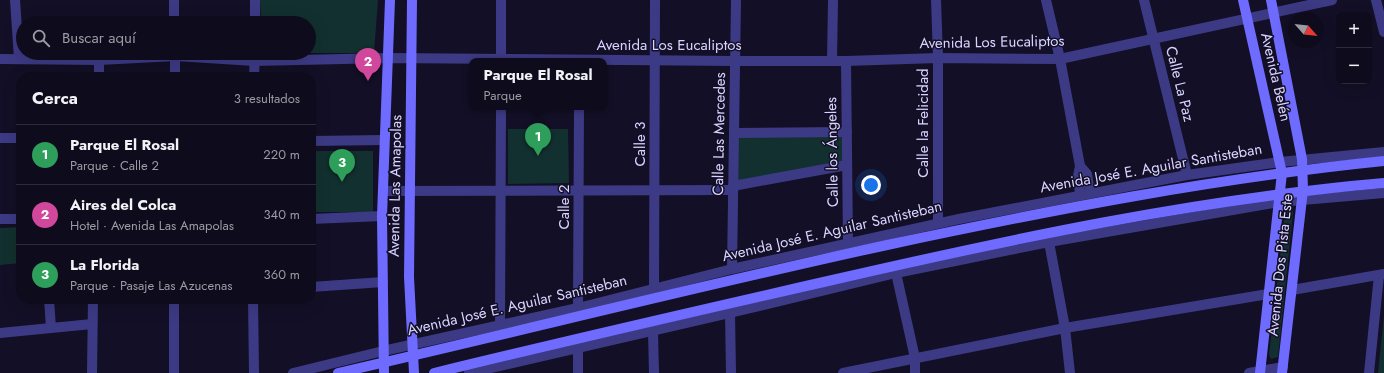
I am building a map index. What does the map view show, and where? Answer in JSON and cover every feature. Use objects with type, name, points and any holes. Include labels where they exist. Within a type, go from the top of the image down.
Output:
[{"type":"main road","name":"Avenida Las Amapolas","points":[[383,368],[382,216],[390,0]]},
{"type":"main road","name":"Avenida Las Amapolas","points":[[412,0],[409,277],[414,349],[414,373]]},
{"type":"main road","name":"Avenida Belén","points":[[1243,0],[1280,162]]},
{"type":"main road","name":"Avenida Belén","points":[[1271,0],[1302,159]]},
{"type":"main road","name":"Avenida Dos Pista Este","points":[[1283,370],[1303,195],[1302,159]]},
{"type":"main road","name":"Avenida Dos Pista Este","points":[[1260,372],[1282,173],[1280,162]]},
{"type":"main road","name":"Avenida José E. Aguilar Santisteban","points":[[338,373],[383,368],[414,349],[507,334],[732,279],[960,229],[1189,186],[1302,170],[1384,162]]},
{"type":"main road","points":[[1303,195],[1384,183]]},
{"type":"main road","points":[[434,373],[962,250],[1050,233],[1279,198]]},
{"type":"street","points":[[15,0],[16,16]]},
{"type":"street","points":[[174,0],[174,16]]},
{"type":"street","points":[[255,0],[255,16]]},
{"type":"street","points":[[501,0],[501,58]]},
{"type":"street","name":"Calle 3","points":[[654,289],[655,0]]},
{"type":"street","name":"Calle Las Mercedes","points":[[732,269],[736,0]]},
{"type":"street","points":[[832,61],[833,0]]},
{"type":"street","name":"Calle la Felicidad","points":[[936,0],[938,58],[938,223]]},
{"type":"street","points":[[1046,0],[1060,59],[1080,166],[1078,176],[1080,194]]},
{"type":"street","name":"Calle La Paz","points":[[1144,0],[1187,175]]},
{"type":"street","name":"Avenida Los Eucaliptos","points":[[607,60],[846,61],[938,58],[1060,59],[1332,0]]},
{"type":"street","points":[[1376,0],[1384,32]]},
{"type":"street","name":"Avenida Los Eucaliptos","points":[[316,57],[469,59]]},
{"type":"street","name":"Avenida Los Eucaliptos","points":[[0,59],[16,59]]},
{"type":"street","points":[[99,60],[99,72]]},
{"type":"street","points":[[175,60],[176,72]]},
{"type":"street","points":[[254,60],[254,72]]},
{"type":"street","name":"Calle los Ángeles","points":[[846,61],[848,243]]},
{"type":"street","points":[[500,325],[501,110]]},
{"type":"street","name":"Calle 2","points":[[578,308],[579,110]]},
{"type":"street","points":[[734,133],[847,132]]},
{"type":"street","points":[[0,138],[16,138]]},
{"type":"street","points":[[316,141],[384,140]]},
{"type":"street","name":"Avenida José E. Aguilar Santisteban","points":[[294,373],[383,351],[414,349],[500,325],[578,308],[732,269],[938,223],[1080,194],[1187,175],[1280,162],[1384,152]]},
{"type":"street","points":[[384,191],[654,191],[733,188],[847,165]]},
{"type":"street","points":[[1080,166],[1087,174],[1090,192]]},
{"type":"street","points":[[469,373],[500,369],[578,348],[730,314],[896,273],[1049,242],[1279,198],[1303,195],[1384,193]]},
{"type":"street","points":[[316,219],[382,216]]},
{"type":"street","points":[[0,219],[16,219]]},
{"type":"street","points":[[1049,242],[1065,328],[1070,373]]},
{"type":"street","points":[[896,273],[914,358],[915,373]]},
{"type":"street","points":[[1292,290],[1381,275],[1369,373]]},
{"type":"street","points":[[316,287],[383,282]]},
{"type":"street","points":[[843,373],[1065,328],[1268,294]]},
{"type":"street","points":[[49,304],[51,328]]},
{"type":"street","points":[[92,373],[93,304]]},
{"type":"street","points":[[174,304],[174,373]]},
{"type":"street","points":[[253,304],[254,373]]},
{"type":"street","points":[[730,314],[730,373]]},
{"type":"street","points":[[0,333],[92,324]]},
{"type":"street","points":[[653,331],[654,373]]},
{"type":"street","points":[[578,348],[578,373]]},
{"type":"street","points":[[1250,373],[1283,370]]},
{"type":"green space","points":[[260,0],[378,0],[374,53],[316,53],[316,16],[261,16]]},
{"type":"green space","points":[[508,129],[568,129],[569,183],[508,184]]},
{"type":"green space","points":[[738,133],[843,136],[842,163],[736,181]]},
{"type":"green space","points":[[316,151],[373,151],[373,212],[316,212]]},
{"type":"green space","points":[[1290,208],[1293,212],[1278,357],[1271,359],[1269,355],[1285,211]]},
{"type":"green space","points":[[16,227],[16,263],[0,265],[0,228]]},
{"type":"green space","points":[[1384,315],[1384,373],[1378,373]]},
{"type":"place","name":"Aires del Colca","points":[[368,81]]},
{"type":"place","name":"Parque El Rosal","points":[[538,156]]},
{"type":"place","name":"La Florida","points":[[342,182]]}]
